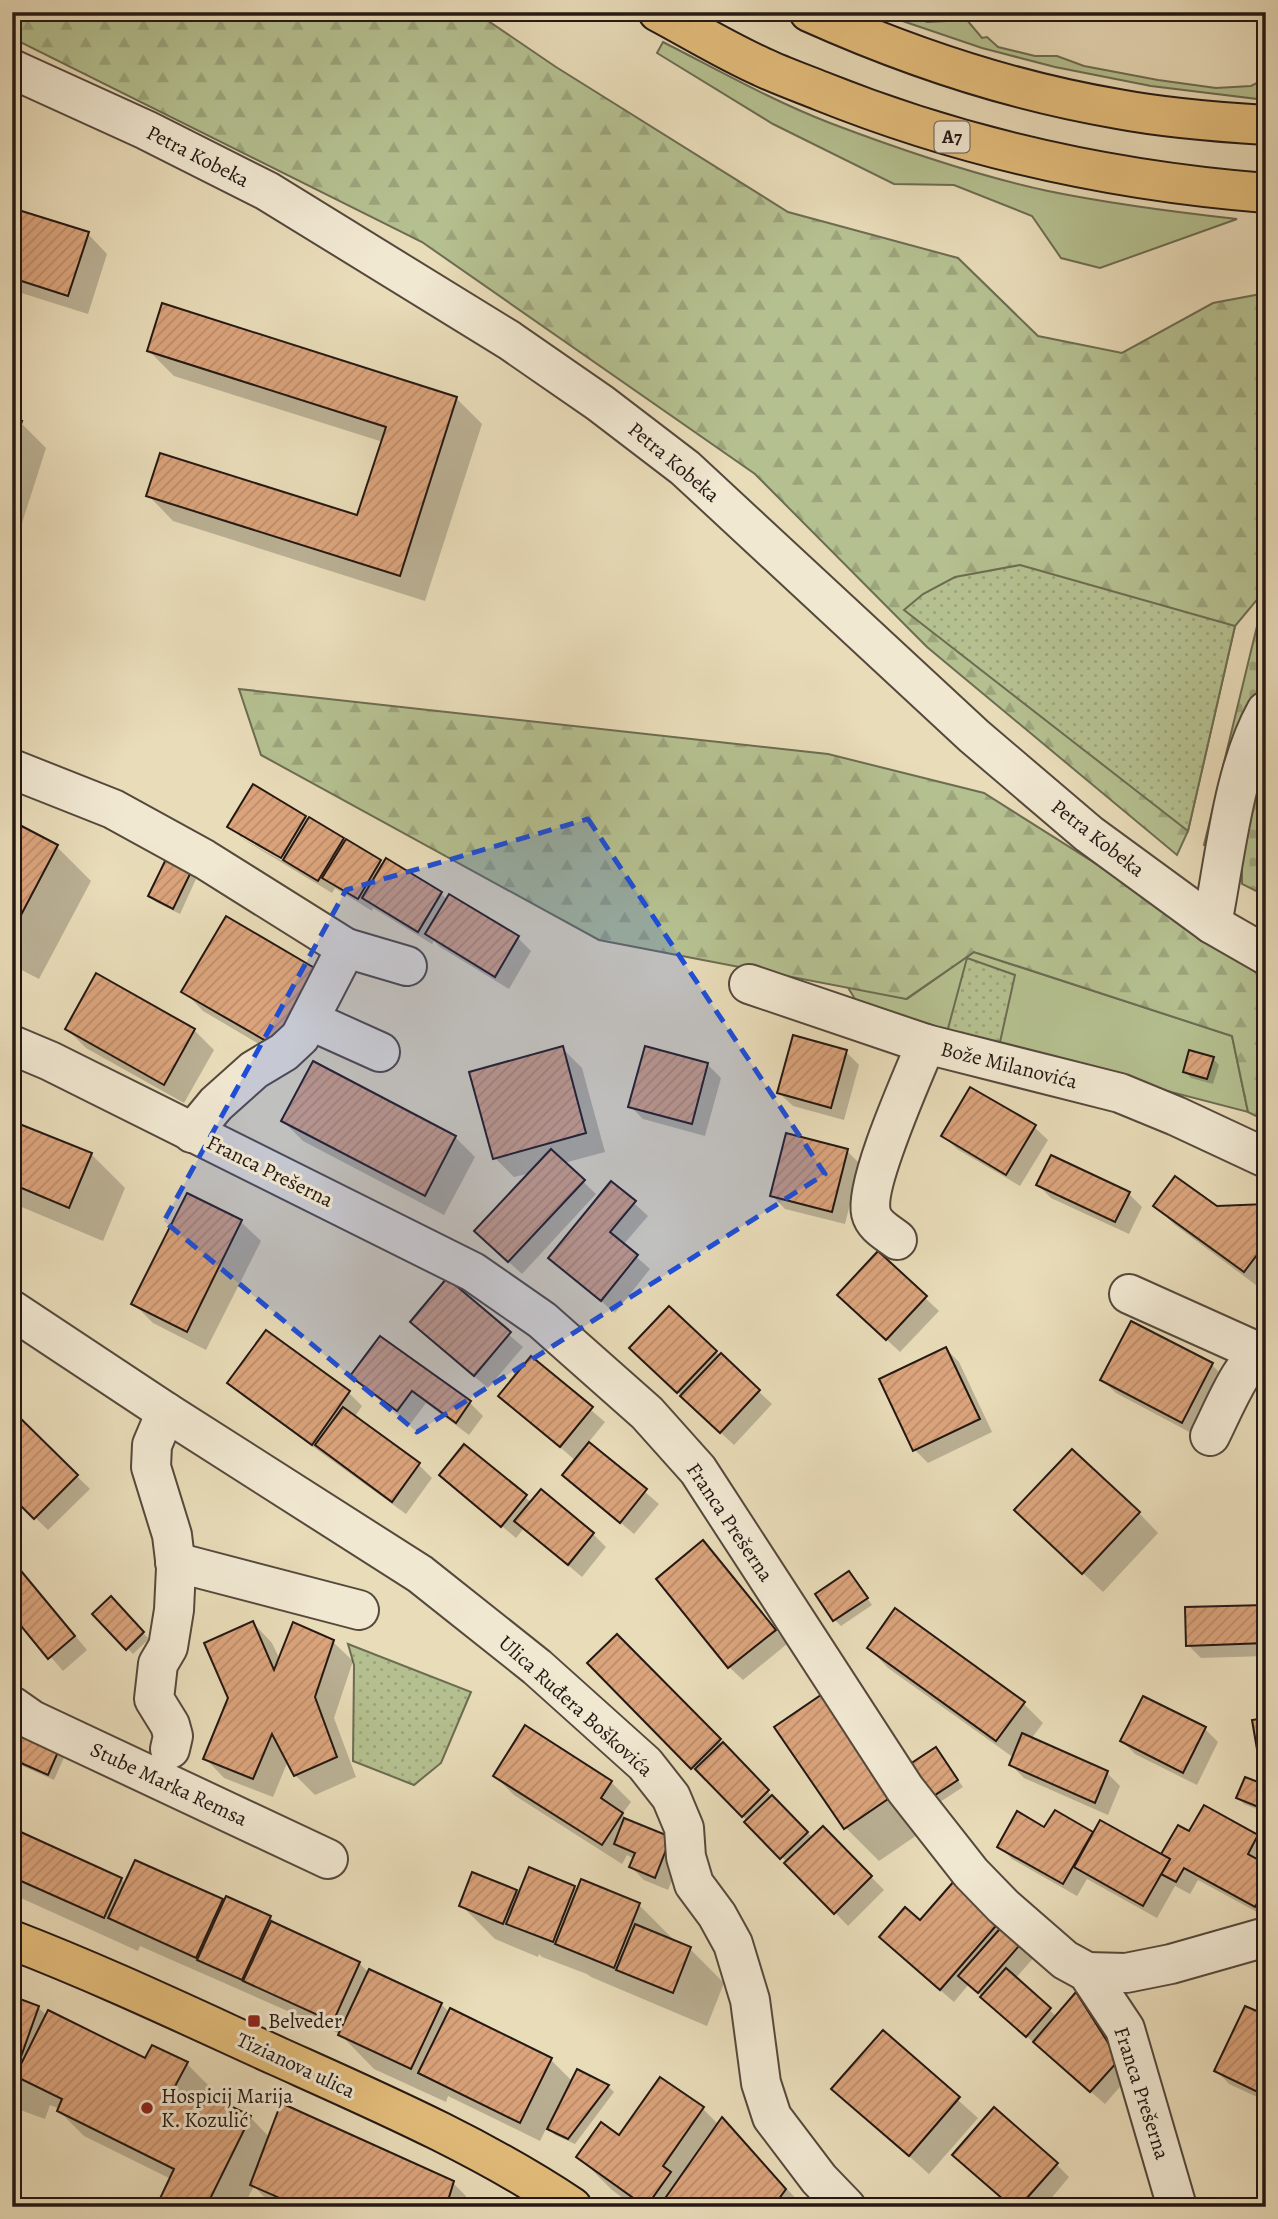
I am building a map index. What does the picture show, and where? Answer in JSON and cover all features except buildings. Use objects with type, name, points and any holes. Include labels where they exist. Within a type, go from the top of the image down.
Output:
[{"type":"main road","name":"A7","points":[[658,12],[762,67],[861,107],[932,131],[1066,166],[1148,180],[1266,192]]},
{"type":"main road","points":[[809,12],[937,63],[1007,84],[1117,109],[1215,122],[1266,125]]},
{"type":"main road","name":"Tizianova ulica","points":[[12,1940],[71,1963],[349,2089],[510,2168],[572,2207]]},
{"type":"street","name":"Petra Kobeka","points":[[12,69],[146,130],[267,191],[509,340],[600,403],[685,468],[974,736],[1088,834],[1212,924],[1266,955]]},
{"type":"street","points":[[1212,924],[1226,842],[1244,765],[1266,711]]},
{"type":"street","points":[[12,769],[113,809],[204,859],[346,948],[407,966]]},
{"type":"street","points":[[192,1133],[216,1104],[254,1070],[284,1052],[300,1037],[346,948]]},
{"type":"street","name":"Bože Milanovića","points":[[749,984],[926,1044],[1120,1093],[1266,1158]]},
{"type":"street","points":[[309,1020],[380,1052]]},
{"type":"street","points":[[897,1240],[876,1224],[871,1212],[871,1198],[875,1175],[926,1044]]},
{"type":"street","name":"Franca Prešerna","points":[[12,1045],[473,1272],[542,1320],[648,1413],[698,1470],[905,1789],[971,1873],[1003,1906],[1065,1960],[1087,1972],[1125,2029],[1177,2207]]},
{"type":"street","points":[[1129,1294],[1262,1351],[1243,1371],[1210,1436]]},
{"type":"street","name":"Ulica Ruđera Boškovića","points":[[12,1310],[420,1574],[537,1667],[645,1764],[671,1797],[684,1828],[686,1857],[694,1884],[717,1915],[733,1944],[750,2000],[761,2083],[772,2117],[819,2179],[846,2207]]},
{"type":"street","points":[[166,1412],[152,1445],[151,1467],[172,1535],[175,1562],[174,1610],[168,1647],[158,1664],[154,1699],[170,1725],[173,1736],[170,1749]]},
{"type":"street","points":[[175,1562],[359,1610]]},
{"type":"street","name":"Stube Marka Remsa","points":[[12,1706],[32,1720],[328,1858]]},
{"type":"street","points":[[1087,1972],[1126,1973],[1171,1964],[1266,1937]]},
{"type":"highlighted area","points":[[588,819],[825,1174],[417,1432],[164,1221],[346,890]]},
{"type":"green space","points":[[12,12],[475,12],[556,67],[788,212],[958,258],[1038,336],[1122,353],[1213,303],[1266,293],[1266,589],[1235,626],[1188,831],[1177,855],[927,647],[755,474],[422,242],[12,38]]},
{"type":"green space","points":[[876,12],[905,12],[927,22],[967,20],[982,38],[987,37],[998,47],[1035,56],[1057,56],[1084,66],[1158,80],[1216,88],[1251,86],[1261,81],[1266,70],[1266,100],[1151,86],[1055,67],[982,48]]},
{"type":"green space","points":[[663,42],[746,85],[830,123],[965,170],[1072,196],[1237,219],[1100,268],[1061,258],[1032,216],[954,185],[894,184],[773,124],[657,53]]},
{"type":"green space","points":[[1020,565],[1235,626],[1188,831],[904,610],[923,594],[955,577]]},
{"type":"green space","points":[[1266,589],[1266,896],[1242,884],[1242,849],[1204,845]]},
{"type":"green space","points":[[239,689],[828,754],[984,793],[1266,971],[1266,1121],[1248,1112],[1232,1036],[974,952],[906,999],[599,940],[261,755]]},
{"type":"green space","points":[[974,952],[1232,1036],[1248,1112],[863,1012],[847,986],[907,999]]},
{"type":"green space","points":[[967,958],[1015,975],[998,1051],[946,1036]]},
{"type":"green space","points":[[348,1644],[471,1692],[441,1763],[414,1785],[353,1761],[354,1665]]},
{"type":"place","name":"Belveder","points":[[254,2021]]},
{"type":"place","name":"Hospicij Marija K. Kozulić","points":[[147,2108]]}]
